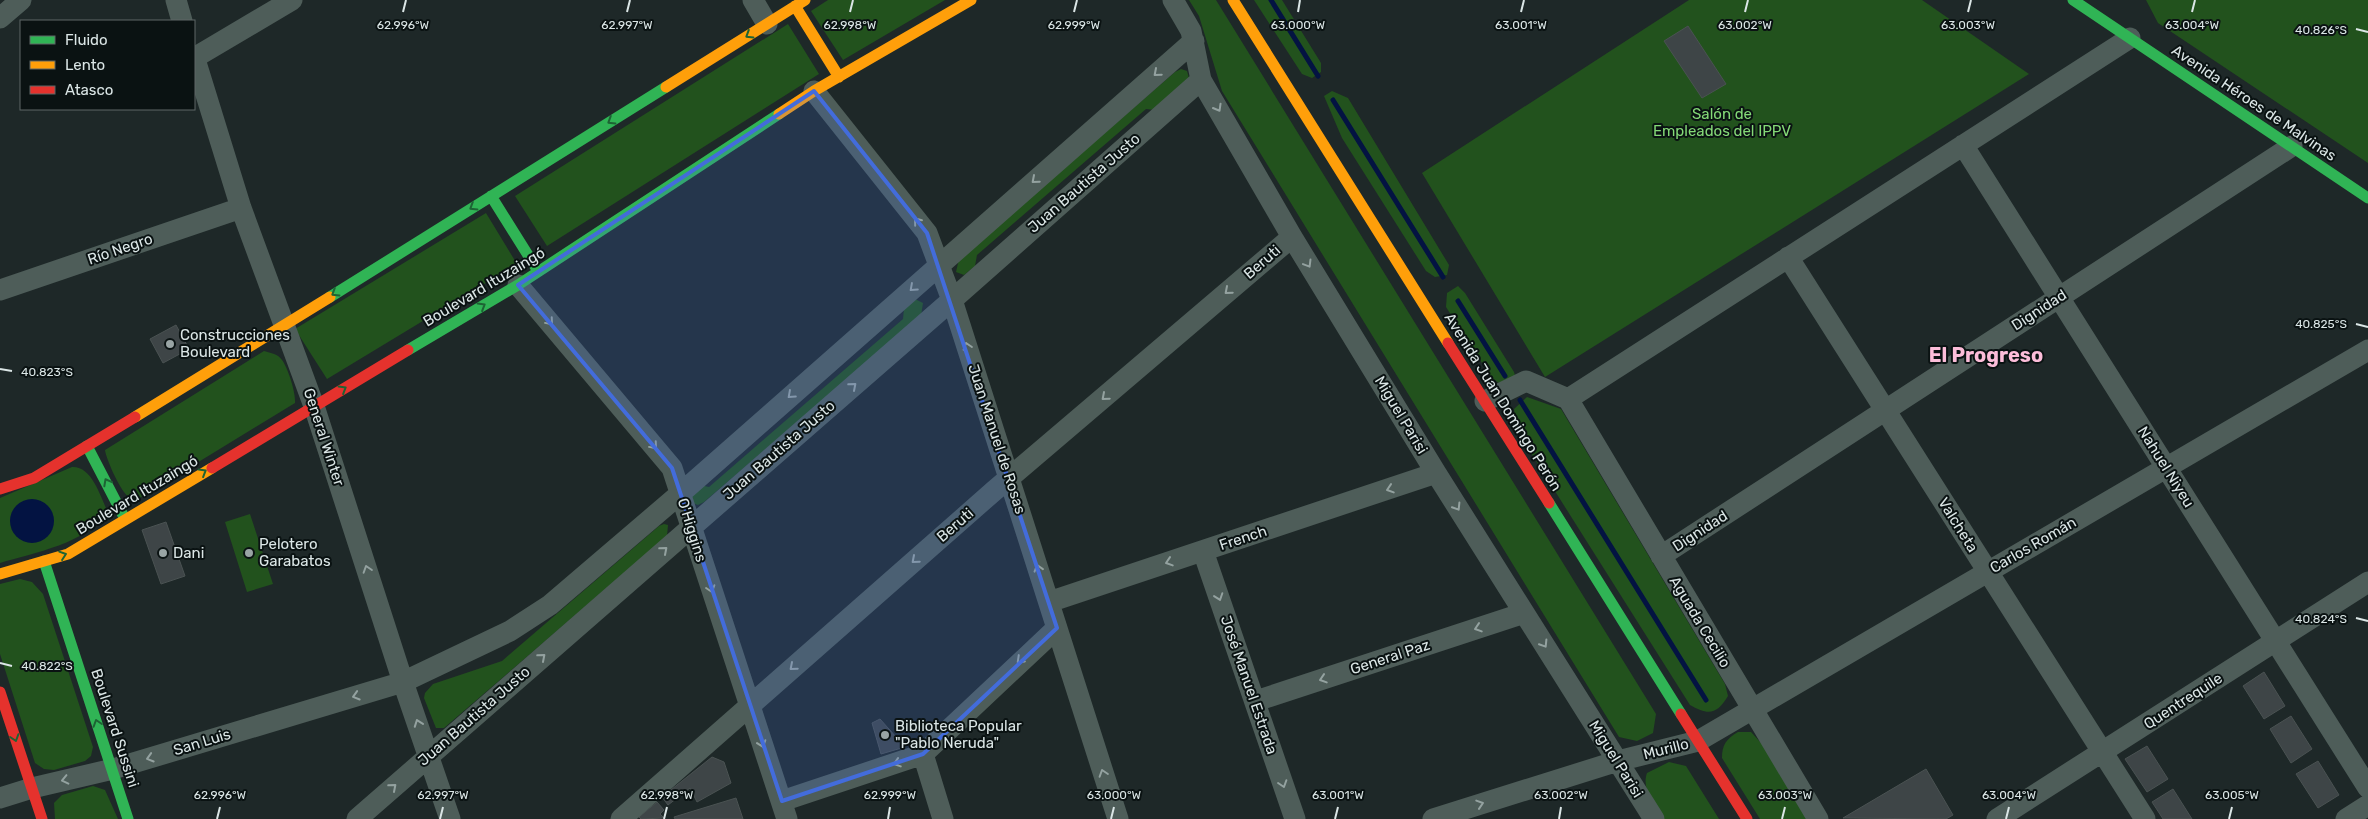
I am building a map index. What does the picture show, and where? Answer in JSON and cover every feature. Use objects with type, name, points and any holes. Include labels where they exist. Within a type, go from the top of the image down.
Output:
[{"type":"main road","name":"Boulevard Ituzaingó","points":[[0,574],[68,554],[518,285],[814,91],[971,0]]},
{"type":"main road","name":"Avenida Juan Domingo Perón","points":[[1233,0],[1747,819]]},
{"type":"main road","name":"Avenida Héroes de Malvinas","points":[[2073,0],[2368,198]]},
{"type":"main road","points":[[0,489],[34,478],[88,446],[800,3],[839,77]]},
{"type":"main road","points":[[492,196],[538,271]]},
{"type":"main road","points":[[88,446],[125,519]]},
{"type":"main road","name":"Boulevard Sussini","points":[[44,561],[128,819]]},
{"type":"main road","points":[[0,692],[42,819]]},
{"type":"street","points":[[0,18],[21,0]]},
{"type":"street","points":[[176,0],[182,20]]},
{"type":"street","points":[[195,56],[292,0]]},
{"type":"street","points":[[753,0],[767,24]]},
{"type":"street","name":"Miguel Parisi","points":[[1173,0],[1191,30],[1201,80],[1292,237],[1436,473],[1654,819]]},
{"type":"street","points":[[1485,401],[1526,381],[1568,398],[2130,38]]},
{"type":"street","points":[[403,682],[510,631],[550,605],[681,493],[1194,41]]},
{"type":"street","name":"General Winter","points":[[195,60],[241,208],[314,406],[403,682],[450,819]]},
{"type":"street","name":"Juan Bautista Justo","points":[[357,819],[1201,80]]},
{"type":"street","name":"Juan Manuel de Rosas","points":[[814,91],[927,233],[940,264],[1118,819]]},
{"type":"street","name":"Nahuel Niyeu","points":[[1963,145],[2368,788]]},
{"type":"street","name":"Dignidad","points":[[1661,556],[2292,146]]},
{"type":"street","name":"Río Negro","points":[[0,290],[241,208]]},
{"type":"street","name":"Beruti","points":[[622,819],[1010,478],[1292,237]]},
{"type":"street","name":"Valcheta","points":[[1788,257],[2145,819]]},
{"type":"street","name":"O'Higgins","points":[[518,285],[672,468],[784,810]]},
{"type":"street","name":"Carlos Román","points":[[1698,741],[2368,350]]},
{"type":"street","name":"Aguada Cecilio","points":[[1568,398],[1818,819]]},
{"type":"street","name":"French","points":[[1049,602],[1436,473]]},
{"type":"street","name":"José Manuel Estrada","points":[[1203,551],[1295,819]]},
{"type":"street","name":"Quentrequile","points":[[1997,819],[2368,582]]},
{"type":"street","name":"General Paz","points":[[1256,701],[1524,613]]},
{"type":"street","points":[[784,810],[923,754],[1057,628]]},
{"type":"street","name":"San Luis","points":[[0,798],[32,788],[113,769],[403,682]]},
{"type":"street","name":"Murillo","points":[[1434,819],[1618,761],[1698,741]]},
{"type":"street","points":[[923,754],[943,819]]},
{"type":"street","points":[[2346,819],[2368,805]]},
{"type":"highlighted area","points":[[814,91],[927,233],[1057,628],[923,754],[782,801],[672,468],[518,285]]},
{"type":"green space","points":[[828,0],[945,0],[843,60],[811,11]]},
{"type":"green space","points":[[1189,0],[1216,0],[1656,714],[1653,733],[1637,741],[1619,737],[1222,91],[1199,16]]},
{"type":"green space","points":[[1254,0],[1282,0],[1321,63],[1321,72],[1312,78],[1302,74]]},
{"type":"green space","name":"Salón de Empleados del IPPV","points":[[1689,0],[1922,0],[2029,74],[1545,377],[1422,173]]},
{"type":"green space","points":[[2146,0],[2368,0],[2368,163],[2158,23]]},
{"type":"green space","points":[[788,24],[819,74],[547,246],[515,196]]},
{"type":"green space","points":[[1181,69],[1187,71],[1189,78],[1155,110],[1146,109],[977,255],[975,266],[964,275],[956,272],[959,259],[1175,72]]},
{"type":"green space","points":[[1332,91],[1348,98],[1449,265],[1447,275],[1435,277],[1426,271],[1342,138],[1324,96]]},
{"type":"green space","points":[[486,213],[517,264],[327,379],[295,329]]},
{"type":"green space","points":[[1458,286],[1465,293],[1514,372],[1516,379],[1501,385],[1491,377],[1446,307],[1447,293]]},
{"type":"green space","points":[[915,299],[923,303],[921,316],[704,502],[698,505],[692,503],[691,497],[700,485],[709,487],[903,319],[904,308]]},
{"type":"green space","points":[[264,351],[278,356],[282,360],[293,387],[295,403],[138,499],[126,495],[114,476],[105,450]]},
{"type":"green space","points":[[1527,397],[1561,409],[1725,684],[1728,696],[1716,710],[1707,712],[1690,705],[1517,431],[1514,409]]},
{"type":"green space","points":[[72,467],[85,471],[90,477],[108,512],[99,523],[74,539],[43,551],[0,563],[0,498]]},
{"type":"green space","name":"Pelotero Garabatos","points":[[250,514],[273,584],[247,592],[225,522]]},
{"type":"green space","points":[[668,525],[667,536],[444,728],[436,728],[424,698],[425,693],[433,684],[502,661],[659,526]]},
{"type":"green space","points":[[20,579],[32,582],[43,594],[93,747],[91,756],[85,761],[54,770],[44,769],[35,763],[0,654],[0,584]]},
{"type":"green space","points":[[1738,732],[1751,732],[1762,744],[1807,819],[1760,819],[1722,758],[1725,743]]},
{"type":"green space","points":[[1669,762],[1686,766],[1719,819],[1664,819],[1647,791],[1646,779],[1647,773]]},
{"type":"green space","points":[[93,786],[105,790],[118,819],[55,819],[54,803],[62,795]]},
{"type":"shaded area","points":[[32,499],[44,503],[50,509],[54,521],[50,533],[44,539],[32,543],[20,539],[14,533],[10,521],[14,509],[20,503]]},
{"type":"building","name":"Salón de Empleados del IPPV","points":[[1688,26],[1726,84],[1702,98],[1664,41]]},
{"type":"building","name":"Construcciones Boulevard","points":[[176,325],[189,349],[163,363],[150,339]]},
{"type":"building","name":"Dani","points":[[166,522],[185,576],[161,584],[142,530]]},
{"type":"building","points":[[2264,672],[2285,706],[2264,719],[2243,686]]},
{"type":"building","points":[[2291,716],[2312,749],[2291,763],[2270,729]]},
{"type":"building","name":"Biblioteca Popular \"Pablo Neruda\"","points":[[880,719],[905,747],[881,754],[872,723]]},
{"type":"building","points":[[2147,746],[2168,779],[2147,792],[2125,759]]},
{"type":"building","points":[[712,757],[724,762],[731,783],[697,802],[690,788],[668,805],[662,797]]},
{"type":"building","points":[[2318,761],[2339,795],[2318,808],[2296,774]]},
{"type":"building","points":[[1926,769],[1953,815],[1946,819],[1843,818]]},
{"type":"building","points":[[2173,789],[2192,819],[2163,819],[2152,802]]},
{"type":"building","points":[[736,798],[743,819],[675,819],[674,817]]},
{"type":"building","points":[[657,802],[664,810],[660,814],[664,818],[641,819],[639,817]]},
{"type":"waterway","points":[[1271,0],[1318,76]]},
{"type":"waterway","points":[[1333,100],[1443,277]]},
{"type":"waterway","points":[[1458,301],[1505,376]]},
{"type":"waterway","points":[[1520,400],[1706,700]]},
{"type":"traffic: fast","points":[[2073,0],[2368,198]]},
{"type":"traffic: fast","points":[[330,297],[666,87]]},
{"type":"traffic: fast","points":[[408,350],[518,285],[779,114]]},
{"type":"traffic: fast","points":[[491,196],[538,271]]},
{"type":"traffic: fast","points":[[87,446],[125,519]]},
{"type":"traffic: fast","points":[[1549,503],[1681,714]]},
{"type":"traffic: fast","points":[[44,561],[128,819]]},
{"type":"traffic: slow","points":[[666,87],[805,0]]},
{"type":"traffic: slow","points":[[779,114],[814,91],[971,0]]},
{"type":"traffic: slow","points":[[1233,0],[1448,343]]},
{"type":"traffic: slow","points":[[795,6],[839,77]]},
{"type":"traffic: slow","points":[[135,417],[330,297]]},
{"type":"traffic: slow","points":[[0,574],[68,554],[212,468]]},
{"type":"traffic: jam","points":[[1448,343],[1549,503]]},
{"type":"traffic: jam","points":[[212,468],[408,350]]},
{"type":"traffic: jam","points":[[0,489],[34,478],[135,417]]},
{"type":"traffic: jam","points":[[0,692],[42,819]]},
{"type":"traffic: jam","points":[[1681,714],[1747,819]]},
{"type":"place","name":"Construcciones Boulevard","points":[[170,344]]},
{"type":"place","name":"Dani","points":[[163,553]]},
{"type":"place","name":"Pelotero Garabatos","points":[[249,553]]},
{"type":"place","name":"Biblioteca Popular \"Pablo Neruda\"","points":[[885,735]]},
{"type":"district","name":"El Progreso","points":[[1986,355]]}]
